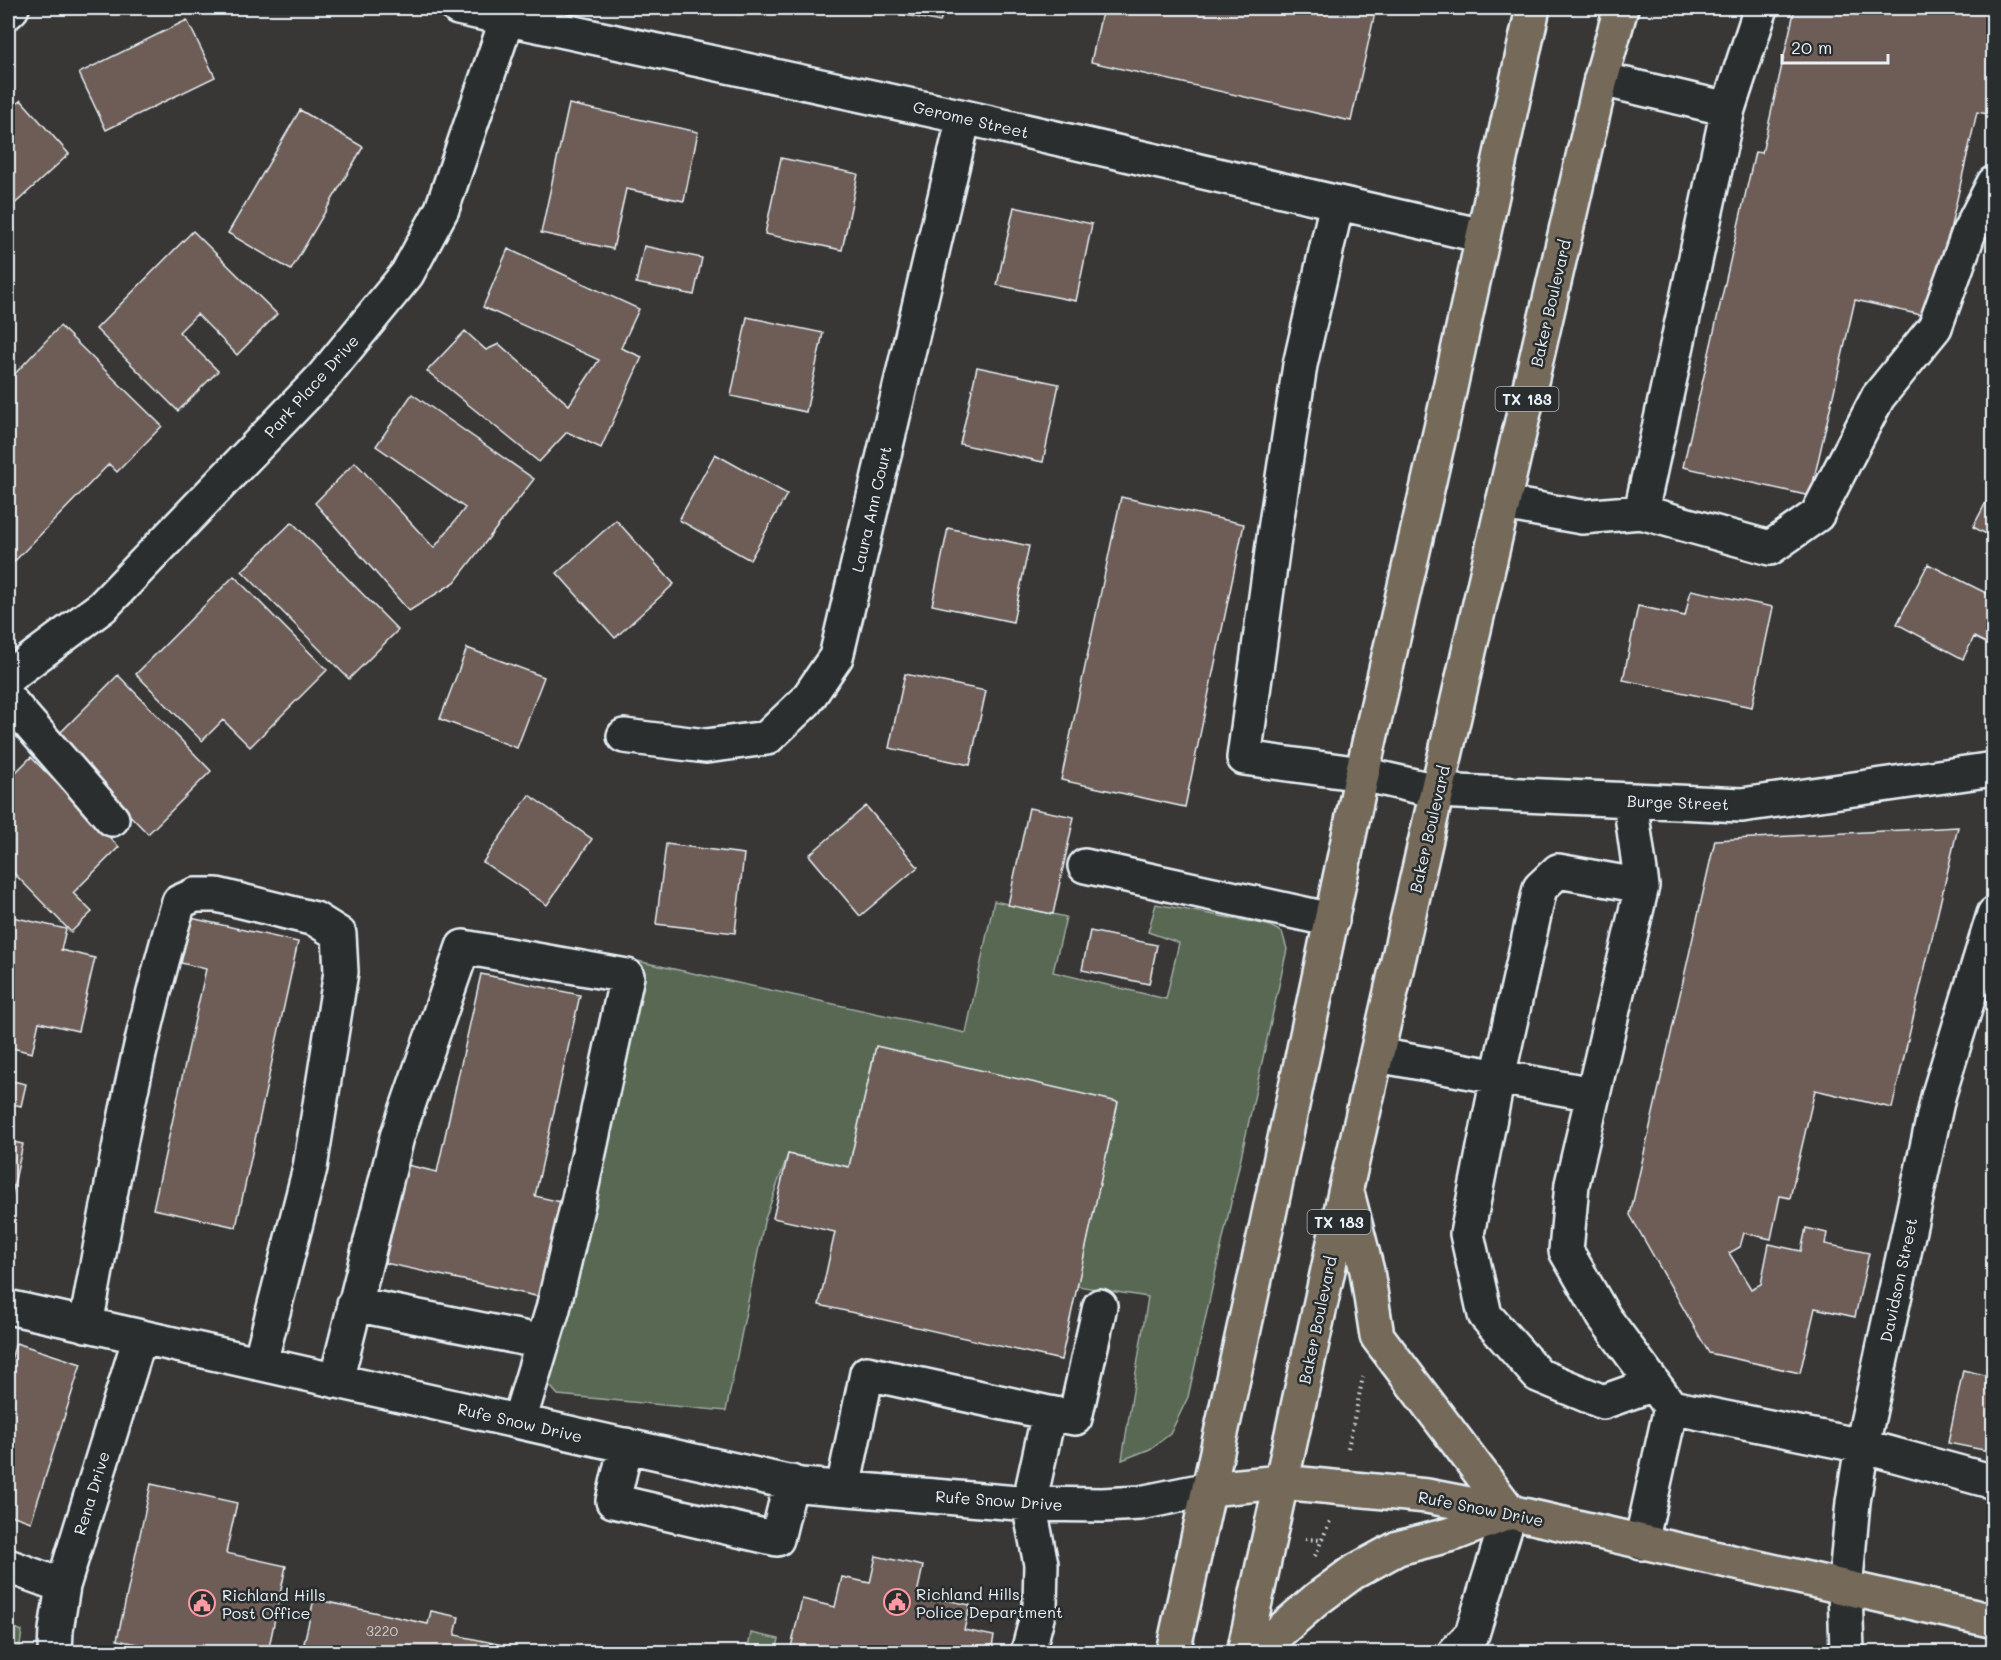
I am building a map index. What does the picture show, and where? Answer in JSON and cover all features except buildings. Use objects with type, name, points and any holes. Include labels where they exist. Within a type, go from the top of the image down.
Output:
[{"type":"main road","points":[[1173,1653],[1362,774],[1533,8]]},
{"type":"main road","name":"Baker Boulevard","points":[[1244,1653],[1346,1188],[1503,503],[1601,79],[1622,8]]},
{"type":"main road","points":[[1257,1653],[1317,1599],[1352,1573],[1398,1548],[1456,1533],[1510,1512],[1377,1336],[1367,1271],[1346,1188]]},
{"type":"main road","name":"Rufe Snow Drive","points":[[1209,1489],[1281,1482],[1427,1496],[1510,1512],[1994,1621]]},
{"type":"street","points":[[8,12],[12,8]]},
{"type":"street","name":"Gerome Street","points":[[458,8],[964,117],[1483,236]]},
{"type":"street","points":[[1641,512],[1728,109],[1761,8]]},
{"type":"street","name":"Park Place Drive","points":[[8,677],[102,608],[322,378],[407,274],[442,209],[507,19]]},
{"type":"street","points":[[1601,79],[1728,109]]},
{"type":"street","name":"Laura Ann Court","points":[[624,736],[706,746],[767,738],[806,701],[836,657],[964,117]]},
{"type":"street","points":[[1503,503],[1582,517],[1641,512],[1770,548],[1817,515],[1878,397],[1935,327],[1969,232],[1994,183]]},
{"type":"street","name":"Burge Street","points":[[1337,203],[1300,365],[1263,610],[1244,758],[1362,774],[1437,791],[1742,805],[1994,769]]},
{"type":"street","points":[[8,699],[112,819]]},
{"type":"street","points":[[1630,801],[1642,886],[1572,1184],[1566,1251],[1604,1317],[1662,1396],[1641,1543]]},
{"type":"street","points":[[1086,866],[1332,920]]},
{"type":"street","points":[[1642,886],[1558,872],[1540,888],[1498,1077],[1467,1234],[1485,1315],[1538,1374],[1603,1402],[1662,1396],[1994,1482]]},
{"type":"street","points":[[86,1325],[120,1140],[160,963],[179,902],[195,895],[217,895],[315,920],[339,934],[341,972],[310,1168],[260,1364]]},
{"type":"street","name":"Davidson Street","points":[[1847,1653],[1845,1589],[1853,1502],[1862,1446],[1938,1096],[1994,914]]},
{"type":"street","points":[[336,1381],[397,1137],[463,947],[627,976],[553,1310],[519,1422]]},
{"type":"street","points":[[1377,1055],[1593,1094]]},
{"type":"street","points":[[354,1304],[543,1342]]},
{"type":"street","points":[[843,1488],[867,1373],[1075,1418],[1101,1306]]},
{"type":"street","name":"Rufe Snow Drive","points":[[8,1307],[791,1482],[1029,1504],[1140,1503],[1209,1489]]},
{"type":"street","name":"Rena Drive","points":[[56,1653],[56,1630],[63,1586],[140,1337]]},
{"type":"street","points":[[1028,1653],[1040,1606],[1041,1564],[1029,1504],[1048,1413]]},
{"type":"street","points":[[626,1445],[613,1501],[777,1539],[791,1482]]},
{"type":"street","points":[[1455,1653],[1472,1634],[1510,1512]]},
{"type":"street","points":[[8,1566],[63,1586]]},
{"type":"path","points":[[1348,1448],[1364,1373]]},
{"type":"path","points":[[1295,1538],[1322,1540]]},
{"type":"green space","points":[[994,901],[1066,917],[1053,972],[1166,999],[1179,943],[1148,932],[1156,904],[1268,925],[1282,932],[1287,949],[1188,1397],[1170,1434],[1150,1449],[1122,1460],[1148,1297],[1077,1286],[1118,1102],[876,1047],[849,1167],[788,1154],[764,1222],[726,1411],[558,1395],[544,1379],[554,1357],[637,961],[966,1033]]},
{"type":"green space","points":[[8,1625],[22,1631],[19,1652],[8,1652]]},
{"type":"green space","points":[[751,1633],[779,1639],[776,1652],[747,1652]]},
{"type":"place","name":"Richland Hills Police Department","points":[[897,1602]]},
{"type":"place","name":"Richland Hills Post Office","points":[[202,1603]]}]
